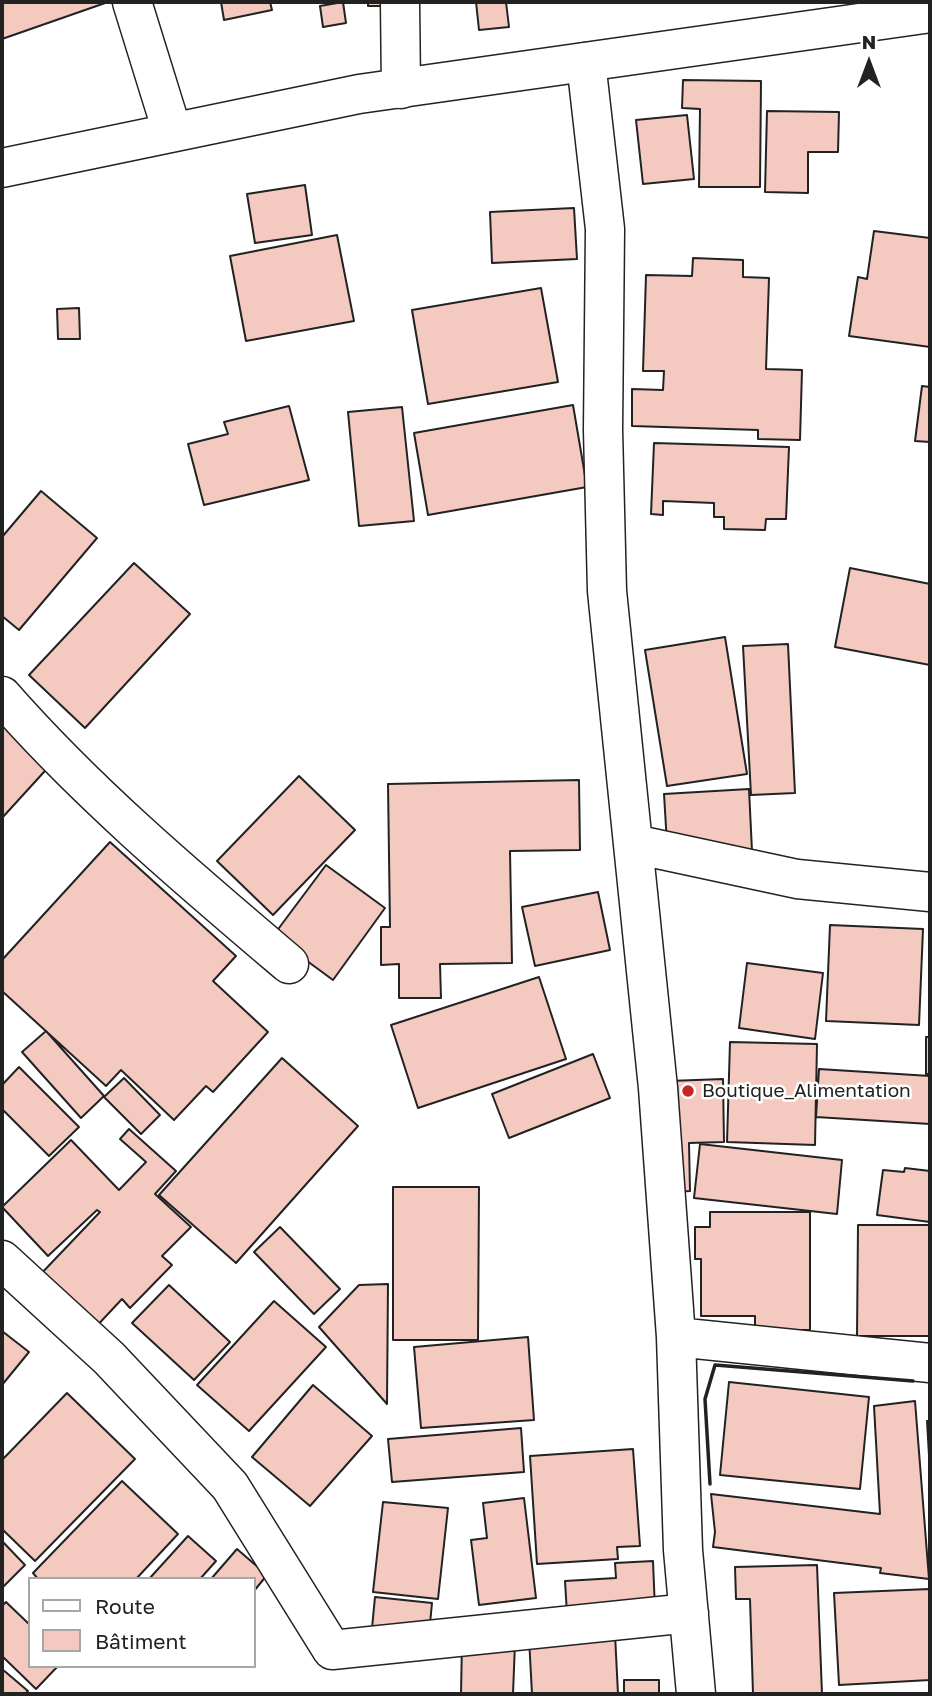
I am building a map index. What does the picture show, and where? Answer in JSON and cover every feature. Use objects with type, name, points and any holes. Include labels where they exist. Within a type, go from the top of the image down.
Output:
[{"type":"street","points":[[132,2],[173,131]]},
{"type":"street","points":[[400,2],[401,89]]},
{"type":"street","points":[[2,168],[173,131],[401,89],[930,13]]},
{"type":"street","points":[[586,62],[605,229],[603,430],[607,591],[658,1088],[676,1338],[683,1550],[696,1694]]},
{"type":"street","points":[[2,696],[57,758],[168,860],[289,964]]},
{"type":"street","points":[[634,844],[797,880],[930,892]]},
{"type":"street","points":[[2,1259],[109,1359],[230,1486],[332,1650],[689,1613]]},
{"type":"street","points":[[676,1338],[930,1363]]},
{"type":"building","points":[[2,2],[108,2],[2,39]]},
{"type":"building","points":[[221,2],[270,2],[272,10],[224,20]]},
{"type":"building","points":[[343,2],[346,23],[323,27],[320,6]]},
{"type":"building","points":[[368,2],[396,2],[396,6],[368,6]]},
{"type":"building","points":[[476,2],[506,2],[509,27],[479,30]]},
{"type":"building","points":[[683,80],[761,81],[760,187],[699,187],[700,109],[682,108]]},
{"type":"building","points":[[767,111],[839,112],[838,152],[808,152],[808,193],[765,192]]},
{"type":"building","points":[[687,115],[694,179],[643,184],[636,120]]},
{"type":"building","points":[[305,185],[312,235],[255,243],[247,194]]},
{"type":"building","points":[[574,208],[577,259],[492,263],[490,212]]},
{"type":"building","points":[[874,231],[930,238],[930,347],[849,336],[858,277],[867,279]]},
{"type":"building","points":[[337,235],[354,321],[246,341],[230,256]]},
{"type":"building","points":[[693,258],[743,260],[743,277],[769,278],[766,369],[802,370],[800,440],[758,439],[758,430],[632,426],[632,389],[663,390],[664,371],[643,371],[646,275],[692,276]]},
{"type":"building","points":[[541,288],[558,382],[428,404],[412,310]]},
{"type":"building","points":[[79,308],[80,339],[58,339],[57,309]]},
{"type":"building","points":[[922,386],[930,387],[930,442],[915,441]]},
{"type":"building","points":[[573,405],[587,487],[428,515],[414,433]]},
{"type":"building","points":[[289,406],[309,480],[204,505],[188,444],[228,434],[224,422]]},
{"type":"building","points":[[402,407],[414,521],[359,526],[348,412]]},
{"type":"building","points":[[654,443],[789,447],[786,519],[766,519],[765,530],[724,529],[724,517],[714,517],[714,503],[663,501],[663,515],[651,514]]},
{"type":"building","points":[[41,491],[97,538],[19,630],[2,616],[2,537]]},
{"type":"building","points":[[134,563],[190,614],[85,728],[29,675]]},
{"type":"building","points":[[850,568],[930,584],[930,665],[835,647]]},
{"type":"building","points":[[725,637],[747,774],[667,786],[645,650]]},
{"type":"building","points":[[788,644],[795,793],[751,795],[743,646]]},
{"type":"building","points":[[2,715],[54,761],[2,818]]},
{"type":"building","points":[[299,776],[355,830],[273,915],[217,861]]},
{"type":"building","points":[[579,780],[580,850],[510,851],[512,963],[440,964],[441,998],[399,998],[399,964],[381,965],[381,927],[390,927],[388,784]]},
{"type":"building","points":[[749,789],[752,851],[667,844],[664,794]]},
{"type":"building","points":[[110,842],[236,956],[213,981],[268,1032],[213,1092],[206,1086],[174,1120],[121,1070],[106,1086],[2,991],[2,960]]},
{"type":"building","points":[[326,865],[385,908],[333,980],[273,936]]},
{"type":"building","points":[[598,892],[610,950],[535,966],[522,907]]},
{"type":"building","points":[[830,925],[923,929],[919,1025],[826,1021]]},
{"type":"building","points":[[747,963],[823,973],[815,1039],[739,1028]]},
{"type":"building","points":[[539,977],[566,1059],[418,1108],[391,1025]]},
{"type":"building","points":[[46,1031],[104,1096],[81,1118],[22,1052]]},
{"type":"building","points":[[926,1037],[930,1037],[930,1074],[926,1074]]},
{"type":"building","points":[[730,1042],[817,1044],[815,1145],[727,1142]]},
{"type":"building","points":[[593,1054],[610,1098],[509,1138],[492,1094]]},
{"type":"building","points":[[282,1058],[358,1126],[236,1263],[159,1195]]},
{"type":"building","points":[[19,1067],[79,1127],[49,1156],[2,1109],[2,1085]]},
{"type":"building","points":[[819,1069],[930,1076],[930,1124],[816,1117]]},
{"type":"building","points":[[124,1078],[160,1115],[141,1134],[104,1097]]},
{"type":"building","points":[[723,1079],[724,1142],[689,1143],[690,1191],[672,1192],[669,1081]]},
{"type":"building","points":[[129,1129],[176,1171],[155,1194],[191,1227],[162,1256],[172,1265],[130,1308],[122,1299],[93,1330],[37,1278],[100,1212],[97,1210],[48,1256],[2,1207],[71,1140],[119,1190],[146,1162],[120,1139]]},
{"type":"building","points":[[700,1144],[842,1160],[837,1214],[694,1198]]},
{"type":"building","points":[[905,1168],[930,1171],[930,1222],[877,1215],[883,1170],[904,1172]]},
{"type":"building","points":[[393,1187],[479,1187],[478,1340],[393,1340]]},
{"type":"building","points":[[710,1212],[810,1212],[810,1330],[755,1330],[755,1316],[701,1316],[701,1259],[695,1259],[695,1227],[710,1227]]},
{"type":"building","points":[[858,1225],[930,1225],[930,1336],[857,1336]]},
{"type":"building","points":[[280,1227],[340,1289],[314,1314],[254,1252]]},
{"type":"building","points":[[388,1284],[387,1404],[319,1327],[359,1285]]},
{"type":"building","points":[[169,1285],[230,1342],[194,1380],[132,1323]]},
{"type":"building","points":[[274,1301],[326,1347],[249,1431],[197,1385]]},
{"type":"building","points":[[2,1331],[29,1352],[2,1385]]},
{"type":"building","points":[[528,1337],[534,1420],[421,1428],[414,1347]]},
{"type":"building","points":[[729,1382],[869,1397],[860,1489],[720,1475]]},
{"type":"building","points":[[313,1385],[372,1436],[310,1506],[252,1457]]},
{"type":"building","points":[[67,1393],[135,1459],[35,1561],[2,1529],[2,1460]]},
{"type":"building","points":[[915,1401],[929,1579],[880,1573],[881,1568],[713,1547],[715,1532],[711,1494],[880,1514],[874,1406]]},
{"type":"building","points":[[927,1421],[930,1421],[930,1473]]},
{"type":"building","points":[[521,1428],[524,1472],[392,1482],[388,1439]]},
{"type":"building","points":[[633,1449],[640,1546],[617,1547],[618,1559],[537,1564],[530,1456]]},
{"type":"building","points":[[122,1481],[178,1534],[138,1577],[36,1577],[33,1573]]},
{"type":"building","points":[[524,1498],[536,1598],[479,1605],[471,1540],[487,1538],[483,1503]]},
{"type":"building","points":[[383,1502],[448,1508],[438,1599],[373,1592]]},
{"type":"building","points":[[188,1536],[216,1561],[202,1577],[151,1577]]},
{"type":"building","points":[[2,1541],[25,1565],[2,1588]]},
{"type":"building","points":[[237,1549],[267,1575],[256,1589],[256,1577],[213,1577]]},
{"type":"building","points":[[653,1561],[655,1610],[567,1614],[565,1581],[616,1578],[615,1563]]},
{"type":"building","points":[[817,1565],[822,1694],[753,1694],[750,1599],[736,1599],[735,1567]]},
{"type":"building","points":[[930,1589],[930,1680],[839,1685],[834,1593]]},
{"type":"building","points":[[375,1597],[432,1603],[429,1634],[372,1628]]},
{"type":"building","points":[[6,1602],[28,1623],[28,1668],[56,1668],[36,1689],[2,1656],[2,1606]]},
{"type":"building","points":[[615,1634],[618,1694],[532,1694],[529,1638]]},
{"type":"building","points":[[462,1641],[515,1643],[513,1694],[461,1694]]},
{"type":"building","points":[[2,1669],[28,1691],[25,1694],[2,1694]]},
{"type":"building","points":[[624,1680],[659,1680],[659,1694],[624,1694]]},
{"type":"wall","points":[[710,1484],[705,1399],[715,1365],[913,1381]]},
{"type":"place","name":"Boutique_Alimentation","points":[[688,1091]]}]
